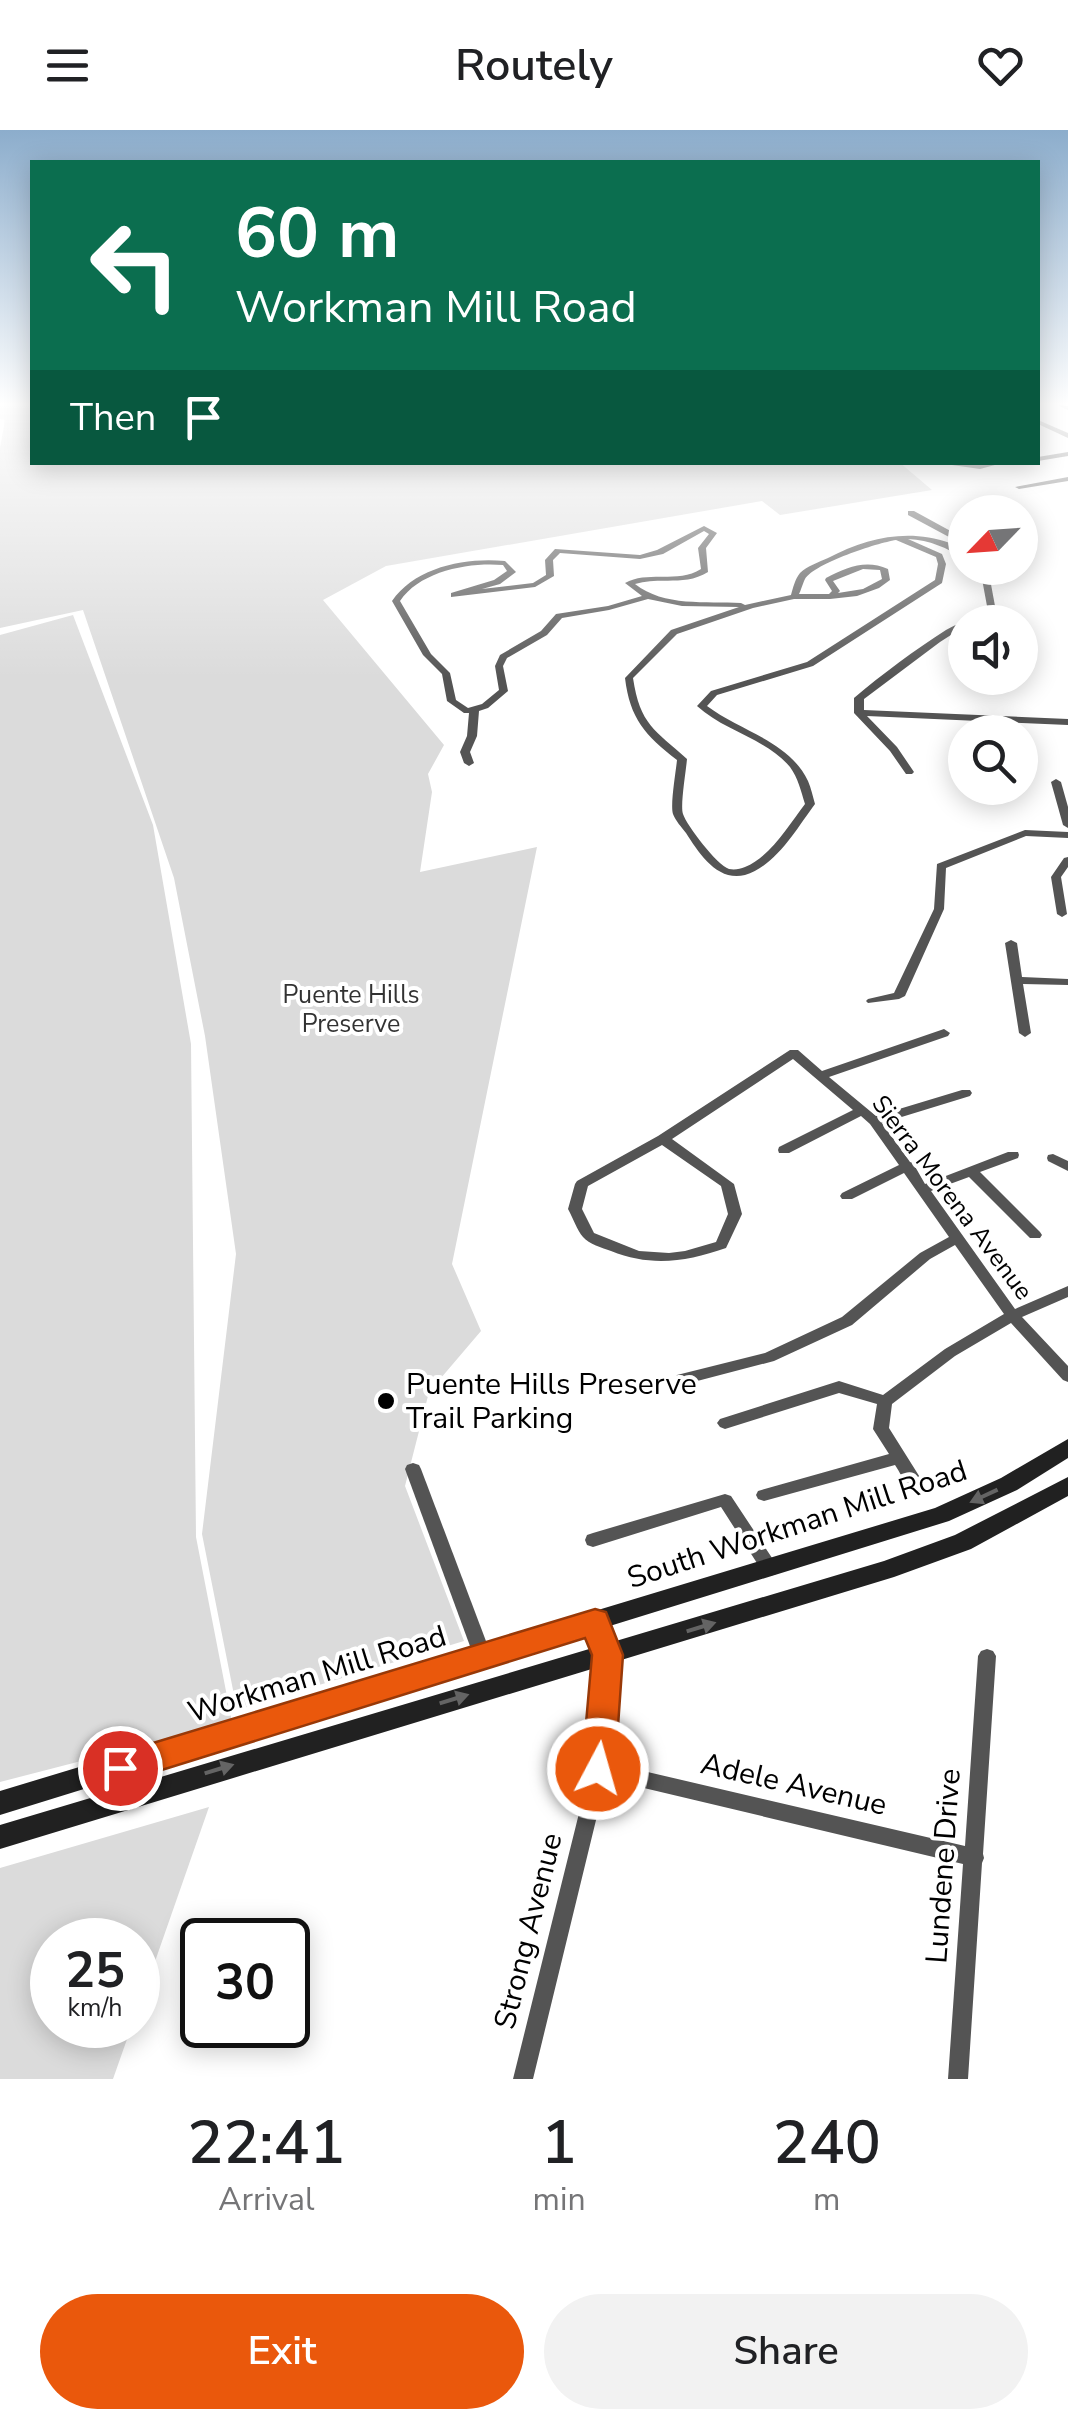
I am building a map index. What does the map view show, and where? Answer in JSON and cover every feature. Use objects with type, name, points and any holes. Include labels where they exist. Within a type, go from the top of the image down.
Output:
[{"type":"main road","name":"South Workman Mill Road","points":[[595,1622],[941,1515],[1009,1484],[1068,1448]]},
{"type":"main road","points":[[0,1837],[126,1796],[608,1655],[948,1548],[1068,1486]]},
{"type":"main road","name":"Workman Mill Road","points":[[0,1803],[595,1622]]},
{"type":"street","points":[[912,513],[948,533]]},
{"type":"street","points":[[646,597],[629,583],[642,578],[681,581],[706,570],[702,548],[712,530],[698,529],[660,552],[640,557],[558,552],[550,560],[550,576],[535,585],[454,595],[498,582],[512,572],[505,564],[493,560],[439,571],[400,593],[396,601],[427,654],[446,673],[452,701],[459,708],[474,710],[504,691],[499,666],[504,657],[544,634],[559,616],[646,597],[751,606]]},
{"type":"street","points":[[832,596],[836,591],[829,580],[847,569],[884,569],[886,580],[875,588],[832,596],[794,597],[751,606],[674,632],[629,678],[632,710],[657,740],[682,759],[677,813],[717,868],[742,873],[752,869],[772,852],[810,804],[806,778],[782,754],[713,717],[702,706],[714,693],[810,664],[940,581],[939,556],[898,538]]},
{"type":"street","points":[[794,597],[804,574],[841,554],[898,538],[922,538],[948,545]]},
{"type":"street","points":[[909,772],[894,749],[858,713],[859,698],[897,674],[948,632]]},
{"type":"street","points":[[469,763],[466,752],[474,710]]},
{"type":"street","points":[[858,713],[1068,722]]},
{"type":"street","points":[[1056,782],[1068,825]]},
{"type":"street","points":[[872,1001],[899,996],[939,909],[941,866],[1025,832],[1068,835]]},
{"type":"street","points":[[1062,914],[1056,876],[1068,860]]},
{"type":"street","points":[[1011,942],[1025,1033]]},
{"type":"street","points":[[1018,980],[1068,982]]},
{"type":"street","points":[[822,1075],[944,1034]]},
{"type":"street","name":"Sierra Morena Avenue","points":[[663,1139],[794,1053],[868,1116],[908,1166],[1011,1314],[1068,1376]]},
{"type":"street","points":[[784,1150],[868,1116],[966,1093]]},
{"type":"street","points":[[663,1139],[726,1184],[735,1214],[721,1244],[685,1258],[652,1260],[588,1236],[575,1209],[582,1184],[663,1139]]},
{"type":"street","points":[[924,1189],[1012,1155]]},
{"type":"street","points":[[1054,1158],[1068,1167]]},
{"type":"street","points":[[847,1196],[908,1166]]},
{"type":"street","points":[[971,1171],[1035,1235]]},
{"type":"street","points":[[682,1379],[769,1356],[847,1321],[925,1256],[958,1238]]},
{"type":"street","points":[[914,1483],[882,1429],[885,1400],[944,1352],[1011,1314],[1068,1290]]},
{"type":"street","points":[[725,1423],[839,1387],[885,1400]]},
{"type":"street","points":[[764,1495],[898,1458]]},
{"type":"street","points":[[413,1469],[483,1657]]},
{"type":"street","points":[[593,1540],[724,1500],[770,1568]]},
{"type":"street","name":"Strong Avenue","points":[[523,2079],[598,1769],[608,1655],[595,1622]]},
{"type":"street","name":"Lundene Drive","points":[[958,2079],[987,1656]]},
{"type":"street","name":"Adele Avenue","points":[[598,1769],[974,1858]]},
{"type":"green space","name":"Puente Hills Preserve","points":[[0,496],[896,496],[780,515],[762,501],[386,566],[323,600],[444,745],[428,774],[432,792],[420,872],[537,847],[452,1264],[481,1331],[429,1392],[405,1486],[464,1641],[237,1710],[202,1534],[236,1254],[205,1036],[174,878],[83,610],[0,628]]},
{"type":"green space","points":[[73,615],[153,825],[191,1044],[196,1537],[232,1722],[0,1782],[0,635]]},
{"type":"green space","points":[[209,1807],[160,1947],[160,1918],[30,1918],[30,2048],[124,2048],[113,2079],[0,2079],[0,1868]]},
{"type":"place","name":"Puente Hills Preserve Trail Parking","points":[[386,1401]]},
{"type":"route","points":[[120,1768],[595,1622],[608,1655],[598,1769]]}]
